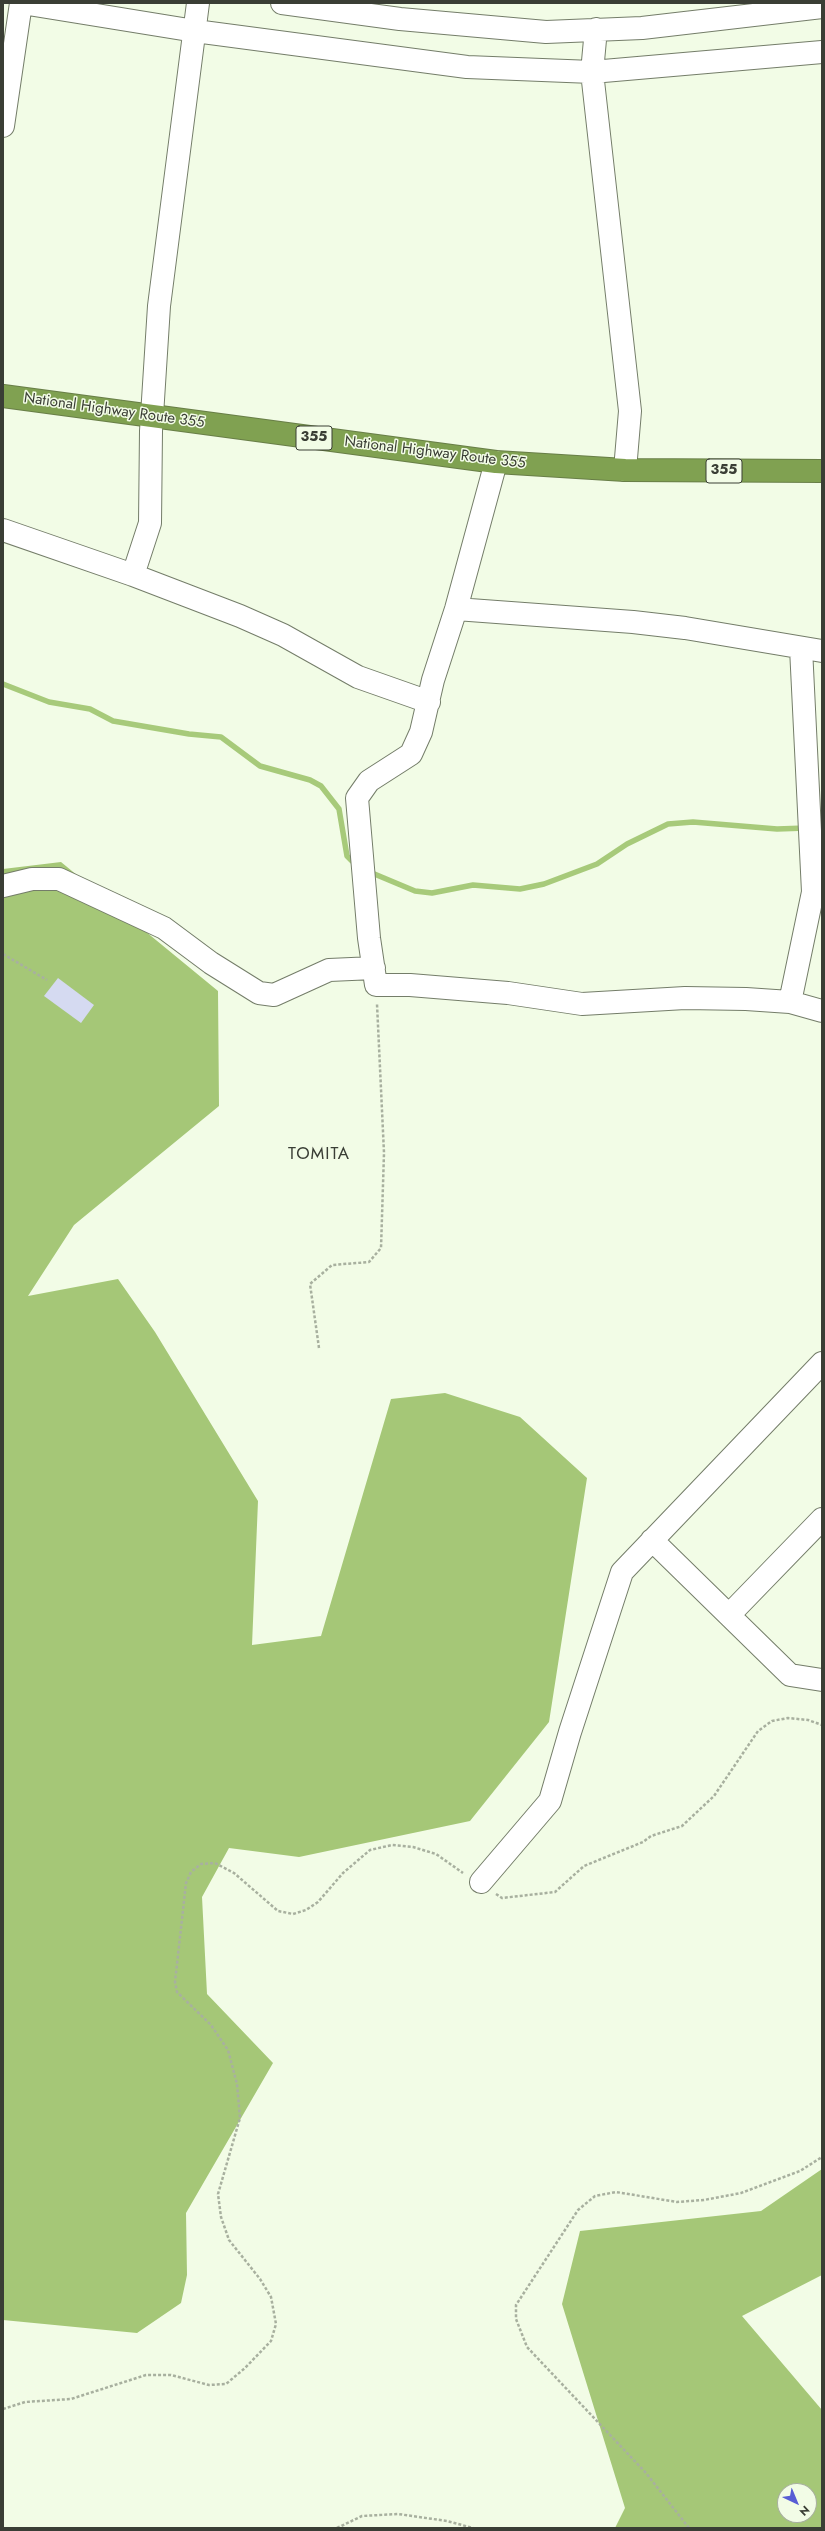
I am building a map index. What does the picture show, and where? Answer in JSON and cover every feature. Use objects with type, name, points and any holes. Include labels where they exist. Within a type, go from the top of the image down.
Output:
[{"type":"highway","name":"National Highway Route 355","points":[[3,396],[496,462],[625,470],[822,471]]},
{"type":"street","points":[[3,126],[22,3],[195,31],[467,67],[592,72],[822,52]]},
{"type":"street","points":[[133,575],[150,523],[152,416],[159,306],[198,3]]},
{"type":"street","points":[[282,3],[400,19],[546,32],[642,28],[822,7]]},
{"type":"street","points":[[596,29],[592,72],[630,412],[625,470]]},
{"type":"street","points":[[375,977],[357,798],[369,781],[411,754],[421,732],[433,680],[456,609],[496,462]]},
{"type":"street","points":[[3,530],[133,575],[283,635],[358,677],[429,702]]},
{"type":"street","points":[[456,609],[633,622],[685,628],[801,648],[822,650]]},
{"type":"street","points":[[790,1002],[812,892],[809,839],[810,815],[801,648]]},
{"type":"street","points":[[3,886],[32,879],[59,879],[164,928],[238,982],[259,993],[274,994],[328,970],[375,977],[410,985],[508,993],[582,1004],[685,998],[746,999],[790,1002],[822,1011]]},
{"type":"street","points":[[481,1882],[550,1801],[570,1732],[622,1572],[822,1363]]},
{"type":"street","points":[[729,1615],[822,1519]]},
{"type":"street","points":[[652,1540],[790,1675],[822,1680]]},
{"type":"path","points":[[3,954],[47,980]]},
{"type":"path","points":[[319,1348],[310,1284],[332,1264],[369,1262],[381,1248],[384,1153],[375,977]]},
{"type":"path","points":[[3,2409],[25,2402],[71,2399],[146,2375],[171,2375],[209,2385],[226,2384],[245,2368],[271,2341],[276,2324],[271,2297],[260,2279],[229,2240],[221,2218],[218,2194],[240,2118],[237,2084],[228,2050],[212,2025],[177,1992],[175,1982],[186,1883],[191,1872],[201,1864],[215,1863],[234,1873],[278,1911],[293,1914],[306,1910],[318,1902],[343,1873],[370,1850],[392,1846],[413,1847],[436,1854],[458,1870],[481,1882],[502,1898],[555,1892],[584,1866],[643,1842],[652,1836],[682,1826],[714,1796],[758,1731],[772,1722],[788,1718],[808,1720],[822,1725]]},
{"type":"path","points":[[689,2528],[646,2473],[527,2347],[516,2319],[516,2305],[578,2210],[595,2196],[616,2192],[677,2202],[704,2200],[741,2193],[800,2171],[822,2157]]},
{"type":"path","points":[[338,2528],[362,2516],[398,2514],[447,2521],[473,2528]]},
{"type":"green space","points":[[61,862],[218,991],[219,1106],[74,1225],[28,1296],[118,1279],[155,1332],[258,1501],[252,1645],[321,1636],[391,1399],[445,1393],[520,1417],[587,1478],[549,1722],[470,1821],[299,1857],[229,1848],[202,1897],[207,1994],[273,2063],[186,2213],[187,2275],[181,2303],[137,2333],[3,2320],[3,869]]},
{"type":"green space","points":[[822,2169],[822,2275],[742,2316],[822,2410],[822,2528],[615,2528],[625,2508],[562,2304],[580,2231],[761,2211]]},
{"type":"building","points":[[58,978],[94,1005],[81,1023],[44,996]]},
{"type":"waterway","points":[[3,684],[49,702],[90,709],[113,721],[189,734],[221,737],[260,766],[310,780],[321,786],[339,809],[347,856],[352,861]]},
{"type":"waterway","points":[[372,873],[415,891],[432,893],[473,885],[520,889],[544,884],[597,864],[627,844],[668,824],[693,822],[777,829],[806,828]]},
{"type":"district","name":"TOMITA","points":[[319,1155]]}]
